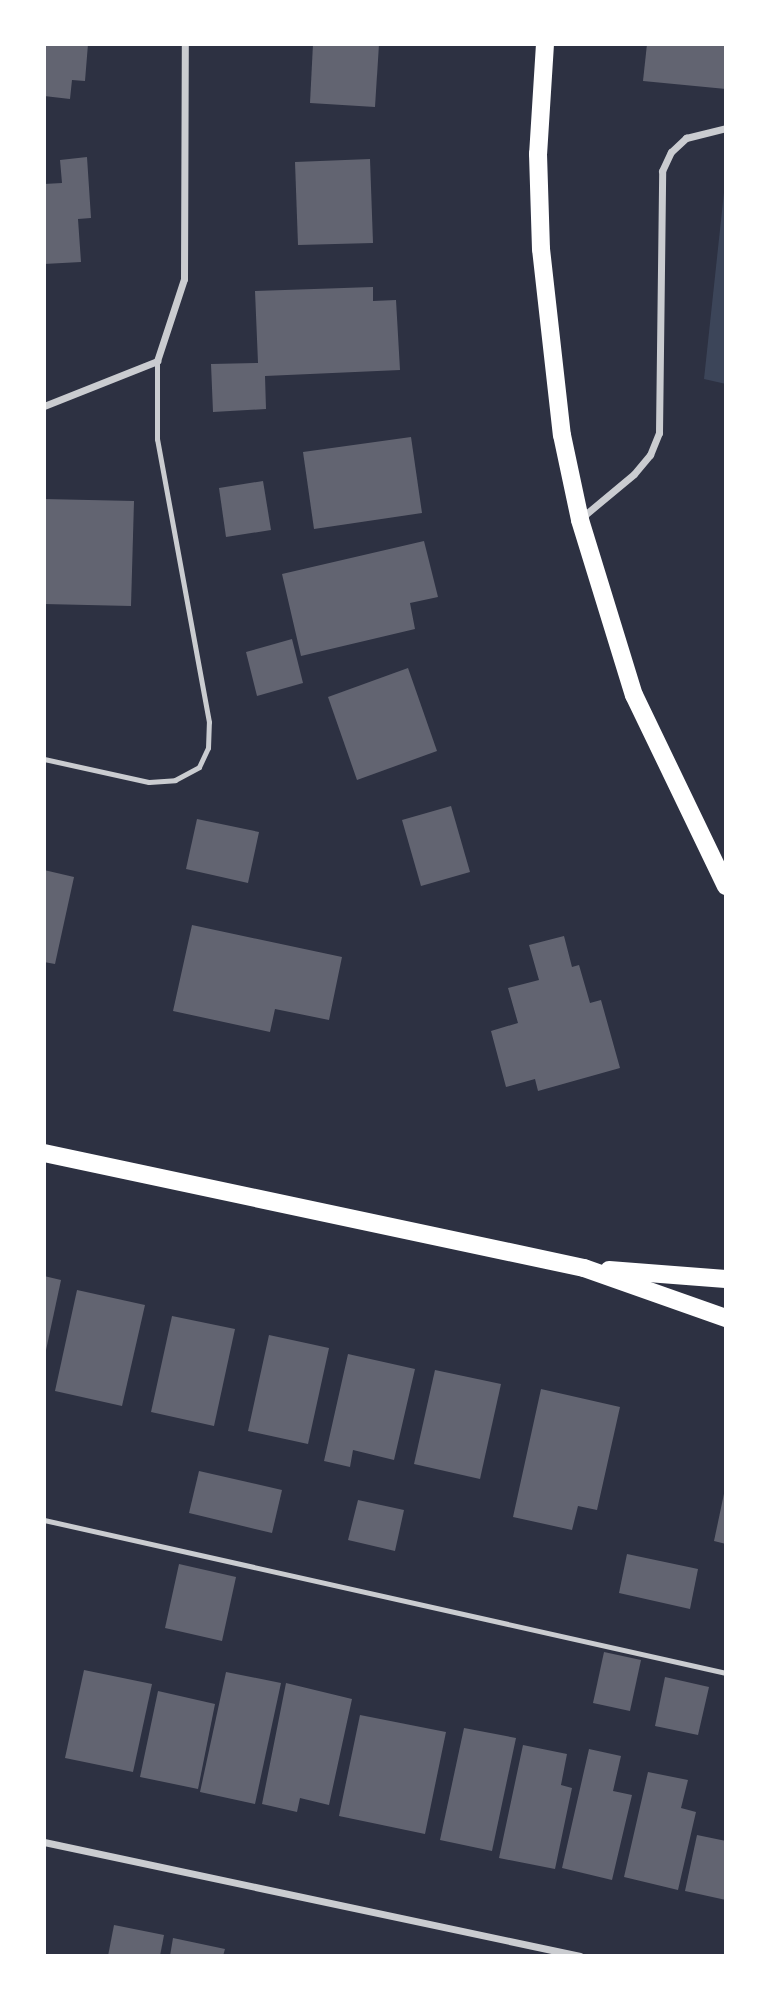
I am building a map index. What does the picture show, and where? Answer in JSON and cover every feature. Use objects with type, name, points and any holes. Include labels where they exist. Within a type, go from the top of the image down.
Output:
[{"type":"main road","points":[[545,44],[538,154],[541,249],[560,422],[580,520],[634,695],[726,886]]},
{"type":"main road","points":[[44,1153],[584,1268],[726,1318]]},
{"type":"main road","points":[[584,1268],[726,1279]]},
{"type":"street","points":[[44,406],[157,361],[184,279],[185,44]]},
{"type":"street","points":[[580,520],[634,474],[650,455],[659,433],[662,172],[671,152],[686,138],[726,128]]},
{"type":"street","points":[[44,1842],[580,1956]]},
{"type":"lane","points":[[44,759],[149,782],[175,780],[199,767],[208,748],[209,722],[157,439],[157,361]]},
{"type":"lane","points":[[44,1520],[724,1672]]},
{"type":"shaded area","points":[[726,183],[726,384],[704,379]]},
{"type":"building","points":[[44,44],[88,44],[85,81],[72,80],[70,99],[44,96]]},
{"type":"building","points":[[313,44],[379,44],[375,107],[310,103]]},
{"type":"building","points":[[647,44],[726,44],[726,89],[643,81]]},
{"type":"building","points":[[87,157],[91,218],[78,219],[81,262],[44,264],[44,184],[62,183],[60,160]]},
{"type":"building","points":[[370,159],[373,243],[298,245],[295,162]]},
{"type":"building","points":[[373,287],[373,301],[396,300],[400,370],[265,376],[266,409],[213,412],[211,364],[258,363],[255,291]]},
{"type":"building","points":[[411,437],[422,513],[314,529],[303,452]]},
{"type":"building","points":[[263,481],[271,530],[226,537],[219,488]]},
{"type":"building","points":[[44,499],[134,501],[131,606],[44,604]]},
{"type":"building","points":[[424,541],[438,597],[410,603],[415,629],[301,656],[282,574]]},
{"type":"building","points":[[292,639],[303,683],[257,696],[246,652]]},
{"type":"building","points":[[408,668],[437,751],[357,780],[328,697]]},
{"type":"building","points":[[451,806],[470,872],[421,886],[402,820]]},
{"type":"building","points":[[197,819],[259,832],[248,883],[186,869]]},
{"type":"building","points":[[44,870],[74,877],[55,964],[44,962]]},
{"type":"building","points":[[192,925],[342,957],[329,1020],[275,1009],[270,1032],[173,1011]]},
{"type":"building","points":[[564,936],[572,967],[579,965],[590,1003],[601,1000],[620,1068],[538,1091],[535,1079],[506,1087],[491,1031],[518,1023],[508,988],[539,980],[529,945]]},
{"type":"building","points":[[44,1276],[61,1280],[45,1355],[44,1355]]},
{"type":"building","points":[[77,1290],[145,1305],[122,1406],[55,1391]]},
{"type":"building","points":[[172,1316],[235,1329],[214,1426],[151,1412]]},
{"type":"building","points":[[269,1335],[329,1348],[308,1444],[248,1431]]},
{"type":"building","points":[[348,1354],[415,1369],[394,1460],[353,1450],[350,1467],[324,1461]]},
{"type":"building","points":[[435,1370],[501,1384],[480,1479],[414,1464]]},
{"type":"building","points":[[541,1389],[620,1407],[597,1510],[578,1506],[572,1530],[513,1517]]},
{"type":"building","points":[[199,1471],[282,1490],[272,1533],[189,1513]]},
{"type":"building","points":[[726,1489],[726,1544],[714,1541]]},
{"type":"building","points":[[358,1500],[404,1510],[395,1551],[348,1540]]},
{"type":"building","points":[[627,1554],[698,1569],[690,1609],[619,1593]]},
{"type":"building","points":[[179,1564],[236,1577],[222,1641],[165,1628]]},
{"type":"building","points":[[604,1652],[641,1660],[630,1711],[593,1703]]},
{"type":"building","points":[[84,1670],[152,1684],[133,1772],[65,1758]]},
{"type":"building","points":[[226,1672],[281,1683],[255,1804],[200,1792]]},
{"type":"building","points":[[665,1677],[709,1687],[698,1735],[655,1726]]},
{"type":"building","points":[[286,1683],[352,1699],[329,1805],[300,1798],[297,1812],[262,1804]]},
{"type":"building","points":[[158,1691],[215,1704],[198,1789],[140,1777]]},
{"type":"building","points":[[360,1715],[446,1732],[425,1834],[339,1816]]},
{"type":"building","points":[[464,1728],[516,1738],[492,1851],[440,1840]]},
{"type":"building","points":[[523,1745],[567,1754],[561,1785],[572,1788],[555,1869],[499,1858]]},
{"type":"building","points":[[589,1749],[621,1756],[613,1791],[632,1795],[612,1880],[562,1868]]},
{"type":"building","points":[[648,1772],[688,1780],[681,1808],[696,1812],[678,1890],[624,1877]]},
{"type":"building","points":[[697,1835],[726,1841],[726,1900],[685,1891]]},
{"type":"building","points":[[114,1925],[164,1935],[160,1956],[108,1956]]},
{"type":"building","points":[[173,1938],[225,1949],[223,1956],[170,1956]]}]
